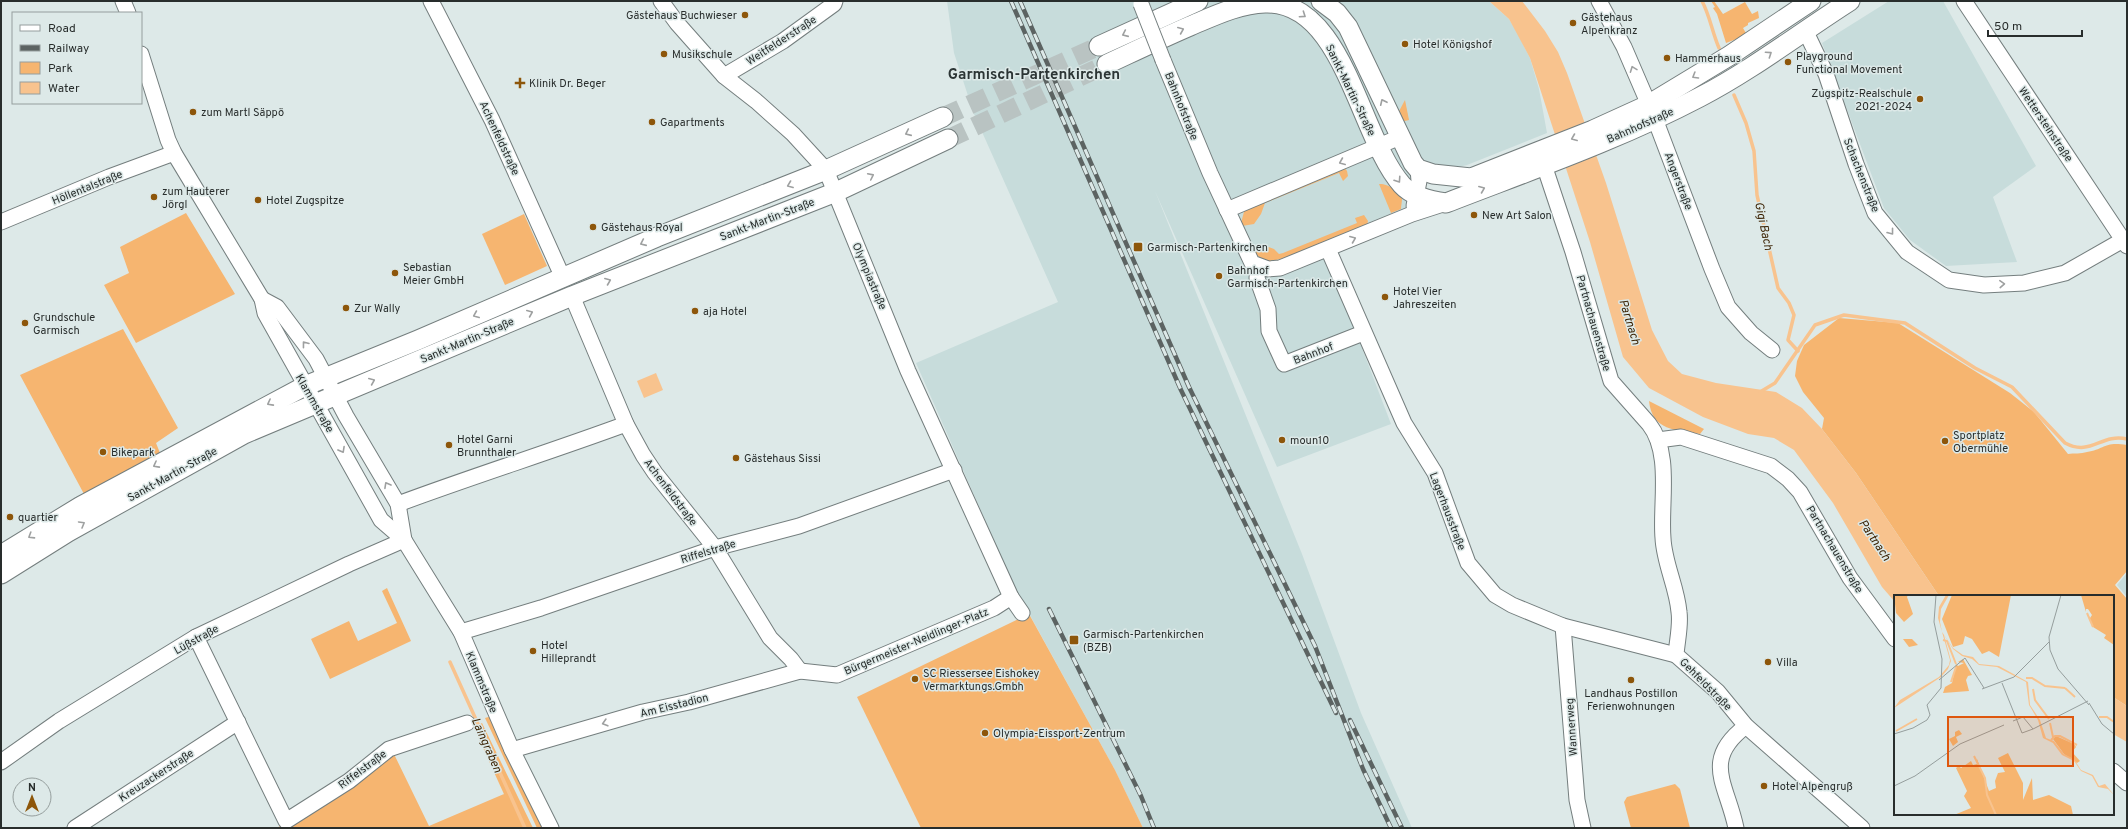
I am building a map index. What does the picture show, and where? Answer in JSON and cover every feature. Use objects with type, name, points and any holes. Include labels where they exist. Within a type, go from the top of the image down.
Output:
[{"type":"main road","points":[[1099,46],[1198,1]]},
{"type":"main road","points":[[1321,1],[1337,13],[1348,26],[1410,159],[1426,172]]},
{"type":"main road","name":"Bahnhofstraße","points":[[1652,112],[1729,56],[1812,1]]},
{"type":"main road","name":"Bahnhofstraße","points":[[1446,203],[1550,155],[1737,76],[1850,1]]},
{"type":"main road","name":"Sankt-Martin-Straße","points":[[1107,64],[1220,13],[1245,6],[1265,3],[1282,4],[1301,13],[1322,32],[1344,71],[1378,146],[1402,186],[1417,195],[1446,203]]},
{"type":"main road","name":"Sankt-Martin-Straße","points":[[1,555],[81,506],[305,386],[658,237],[826,170],[943,117]]},
{"type":"main road","name":"Sankt-Martin-Straße","points":[[1,574],[68,532],[244,434],[572,296],[836,192],[948,139]]},
{"type":"main road","name":"Bahnhofstraße","points":[[1426,172],[1471,178],[1550,155]]},
{"type":"street","points":[[123,1],[128,12]]},
{"type":"street","name":"Achenfeldstraße","points":[[431,1],[492,120],[563,278]]},
{"type":"street","name":"Olympiastraße","points":[[662,1],[677,23],[724,76],[756,101],[793,134],[826,170],[908,371],[1011,597],[1022,613]]},
{"type":"street","name":"Weitfelderstraße","points":[[724,76],[783,41],[834,4],[835,1]]},
{"type":"street","name":"Angerstraße","points":[[1599,1],[1624,47],[1652,112],[1712,269],[1728,306],[1751,333],[1772,350]]},
{"type":"street","name":"Wettersteinstraße","points":[[1964,1],[2125,243]]},
{"type":"street","name":"Bahnhofstraße","points":[[1140,2],[1227,210],[1252,263],[1258,267],[1280,268],[1412,214],[1446,203]]},
{"type":"street","name":"Schachenstraße","points":[[1805,30],[1826,74],[1856,164],[1875,213],[1907,252],[1949,280],[1984,285],[2024,283],[2065,273],[2125,243]]},
{"type":"street","name":"Klammstraße","points":[[142,57],[168,140],[174,153],[262,299],[265,313],[381,520],[404,540],[461,632],[512,750],[551,828]]},
{"type":"street","points":[[1227,210],[1400,137]]},
{"type":"street","name":"Höllentalstraße","points":[[1,222],[109,177],[174,153]]},
{"type":"street","name":"Partnachauenstraße","points":[[1550,155],[1573,252],[1611,381],[1650,424],[1655,431],[1658,440],[1681,437],[1771,466],[1788,479],[1800,492],[1850,578],[1894,638]]},
{"type":"street","points":[[1412,214],[1419,181],[1426,172]]},
{"type":"street","name":"Lagerhausstraße","points":[[1328,249],[1363,333],[1404,423],[1435,473],[1468,564],[1496,595],[1512,605],[1563,626],[1676,655]]},
{"type":"street","name":"Bahnhofstraße","points":[[1258,267],[1258,278],[1268,309],[1268,321]]},
{"type":"street","name":"Achenfeldstraße","points":[[572,296],[626,424],[655,473],[715,548],[770,638],[791,658],[800,671]]},
{"type":"street","name":"Klammstraße","points":[[262,299],[277,307],[316,358],[325,377],[398,504],[404,540]]},
{"type":"street","name":"Bahnhof","points":[[1268,321],[1269,331],[1284,364],[1363,333]]},
{"type":"street","points":[[398,504],[492,470],[528,460],[626,424]]},
{"type":"street","name":"Gehfeldstraße","points":[[1658,440],[1664,499],[1663,538],[1680,613],[1676,655],[1718,692],[1746,726],[1862,828]]},
{"type":"street","name":"Riffelstraße","points":[[461,632],[541,608],[715,548],[800,526],[954,470]]},
{"type":"street","name":"Lüßstraße","points":[[1,762],[59,721],[196,637],[349,564],[404,540]]},
{"type":"street","name":"Bürgermeister-Neidlinger-Platz","points":[[837,675],[994,608],[1011,597]]},
{"type":"street","name":"Wannerweg","points":[[1563,626],[1577,800],[1584,828]]},
{"type":"street","points":[[196,637],[238,722]]},
{"type":"street","name":"Am Eisstadion","points":[[512,750],[643,712],[689,702],[800,671],[837,675]]},
{"type":"street","name":"Riffelstraße","points":[[238,722],[286,821],[349,781],[389,749],[467,723]]},
{"type":"street","name":"Kreuzackerstraße","points":[[75,828],[238,722]]},
{"type":"street","points":[[1736,828],[1719,769],[1722,752],[1732,736],[1746,726]]},
{"type":"street","points":[[2114,772],[2127,783]]},
{"type":"shaded area","points":[[947,1],[1489,1],[1509,19],[1518,34],[1530,58],[1539,89],[1547,133],[1467,165],[1411,178],[1411,198],[1401,214],[1323,246],[1391,424],[1277,467],[1155,191],[1302,554],[1361,713],[1412,828],[1143,828],[1115,770],[1014,586],[916,363],[1058,302],[974,114],[954,53]]},
{"type":"shaded area","name":"Zugspitz-Realschule 2021-2024","points":[[1889,1],[1943,1],[2036,166],[1993,197],[2017,262],[1946,266],[1910,240],[1884,208],[1822,43]]},
{"type":"shaded area","points":[[2127,573],[2127,597],[2117,585]]},
{"type":"green space","points":[[1711,1],[1714,1],[1723,14],[1745,2],[1752,14],[1758,11],[1759,18],[1748,23],[1748,25],[1743,28],[1747,35],[1726,43],[1717,14],[1713,8],[1715,7]]},
{"type":"green space","points":[[1405,100],[1409,120],[1401,122],[1397,115]]},
{"type":"green space","points":[[1344,167],[1348,176],[1343,181],[1339,173],[1265,203],[1261,214],[1254,224],[1242,226],[1241,223],[1245,208]]},
{"type":"green space","points":[[1379,184],[1389,186],[1399,193],[1402,199],[1401,209],[1391,213]]},
{"type":"green space","points":[[186,213],[235,294],[136,343],[104,285],[129,273],[120,247]]},
{"type":"green space","points":[[524,214],[547,266],[505,285],[482,234]]},
{"type":"green space","points":[[1364,215],[1368,221],[1367,225],[1289,257],[1267,262],[1252,252],[1266,246],[1274,249],[1279,254],[1283,253],[1357,223],[1355,218]]},
{"type":"green space","name":"Sportplatz Obermühle","points":[[1839,318],[1898,323],[2010,393],[2034,412],[2068,454],[2085,453],[2114,444],[2127,445],[2127,571],[2115,585],[2127,599],[2127,706],[2114,698],[2114,595],[1938,595],[1856,473],[1822,429],[1824,418],[1803,392],[1795,376],[1797,361],[1804,345]]},
{"type":"green space","points":[[123,329],[178,428],[156,443],[160,453],[84,494],[20,375]]},
{"type":"green space","points":[[1649,401],[1704,429],[1700,434],[1674,430],[1660,424],[1651,411]]},
{"type":"green space","points":[[387,588],[411,641],[330,679],[311,639],[349,621],[358,641],[397,623],[382,591]]},
{"type":"green space","name":"Olympia-Eissport-Zentrum","points":[[1029,614],[1115,770],[1143,828],[921,828],[857,697]]},
{"type":"green space","points":[[492,716],[546,828],[537,828],[485,718]]},
{"type":"green space","points":[[482,723],[533,828],[277,828],[393,752],[429,826],[504,794],[474,728]]},
{"type":"green space","points":[[1675,784],[1680,789],[1690,828],[1631,828],[1624,802],[1627,797]]},
{"type":"water","name":"Partnach","points":[[1489,1],[1522,1],[1545,31],[1558,52],[1567,73],[1606,183],[1652,330],[1668,361],[1682,374],[1716,383],[1776,392],[1802,408],[1822,429],[1856,473],[1938,595],[1894,595],[1894,601],[1882,587],[1833,503],[1794,450],[1774,438],[1748,434],[1703,417],[1649,388],[1623,357],[1590,242],[1530,58],[1509,19]]},
{"type":"water","points":[[656,373],[663,390],[644,398],[637,381]]},
{"type":"water","points":[[2114,698],[2127,706],[2127,742],[2114,735]]},
{"type":"waterway","name":"Gigi Bach","points":[[1702,1],[1719,48]]},
{"type":"waterway","name":"Gigi Bach","points":[[1734,95],[1746,123],[1754,151],[1757,195],[1778,288],[1789,303],[1794,315],[1788,340],[1798,351]]},
{"type":"waterway","points":[[1760,392],[1775,383],[1815,325],[1844,315],[1905,323],[1975,368],[2012,387],[2065,443],[2074,447],[2089,446],[2110,439],[2127,439]]},
{"type":"waterway","name":"Laingraben","points":[[450,662],[525,828]]},
{"type":"tunnel","points":[[943,117],[1099,46]]},
{"type":"tunnel","points":[[948,139],[1107,64]]},
{"type":"railway","points":[[1011,1],[1181,390],[1336,713]]},
{"type":"railway","points":[[1020,1],[1189,387],[1315,646],[1363,769],[1391,828]]},
{"type":"railway","points":[[1049,609],[1141,796],[1154,828]]},
{"type":"railway","points":[[1350,720],[1402,828]]},
{"type":"place","name":"Gästehaus Buchwieser","points":[[745,15]]},
{"type":"place","name":"Gästehaus Alpenkranz","points":[[1573,23]]},
{"type":"place","name":"Hotel Königshof","points":[[1405,44]]},
{"type":"place","name":"Musikschule","points":[[664,54]]},
{"type":"place","name":"Hammerhaus","points":[[1667,58]]},
{"type":"place","name":"Playground Functional Movement","points":[[1788,62]]},
{"type":"place","name":"Klinik Dr. Beger","points":[[520,83]]},
{"type":"place","name":"Zugspitz-Realschule 2021-2024","points":[[1920,99]]},
{"type":"place","name":"zum Martl Säppö","points":[[193,112]]},
{"type":"place","name":"Gapartments","points":[[652,122]]},
{"type":"place","name":"zum Hauterer Jörgl","points":[[154,197]]},
{"type":"place","name":"Hotel Zugspitze","points":[[258,200]]},
{"type":"place","name":"New Art Salon","points":[[1474,215]]},
{"type":"place","name":"Gästehaus Royal","points":[[593,227]]},
{"type":"place","name":"Garmisch-Partenkirchen","points":[[1138,247]]},
{"type":"place","name":"Sebastian Meier GmbH","points":[[395,273]]},
{"type":"place","name":"Bahnhof Garmisch-Partenkirchen","points":[[1219,276]]},
{"type":"place","name":"Hotel Vier Jahreszeiten","points":[[1385,297]]},
{"type":"place","name":"Zur Wally","points":[[346,308]]},
{"type":"place","name":"aja Hotel","points":[[695,311]]},
{"type":"place","name":"Grundschule Garmisch","points":[[25,323]]},
{"type":"place","name":"moun10","points":[[1282,440]]},
{"type":"place","name":"Sportplatz Obermühle","points":[[1945,441]]},
{"type":"place","name":"Hotel Garni Brunnthaler","points":[[449,445]]},
{"type":"place","name":"Bikepark","points":[[103,452]]},
{"type":"place","name":"Gästehaus Sissi","points":[[736,458]]},
{"type":"place","name":"quartier","points":[[10,517]]},
{"type":"place","name":"Garmisch-Partenkirchen (BZB)","points":[[1074,640]]},
{"type":"place","name":"Hotel Hilleprandt","points":[[533,651]]},
{"type":"place","name":"Villa","points":[[1768,662]]},
{"type":"place","name":"SC Riessersee Eishokey Vermarktungs.Gmbh","points":[[915,679]]},
{"type":"place","name":"Landhaus Postillon Ferienwohnungen","points":[[1631,680]]},
{"type":"place","name":"Olympia-Eissport-Zentrum","points":[[985,733]]},
{"type":"place","name":"Hotel Alpengruß","points":[[1764,786]]},
{"type":"district","name":"Garmisch-Partenkirchen","points":[[1034,74]]}]
